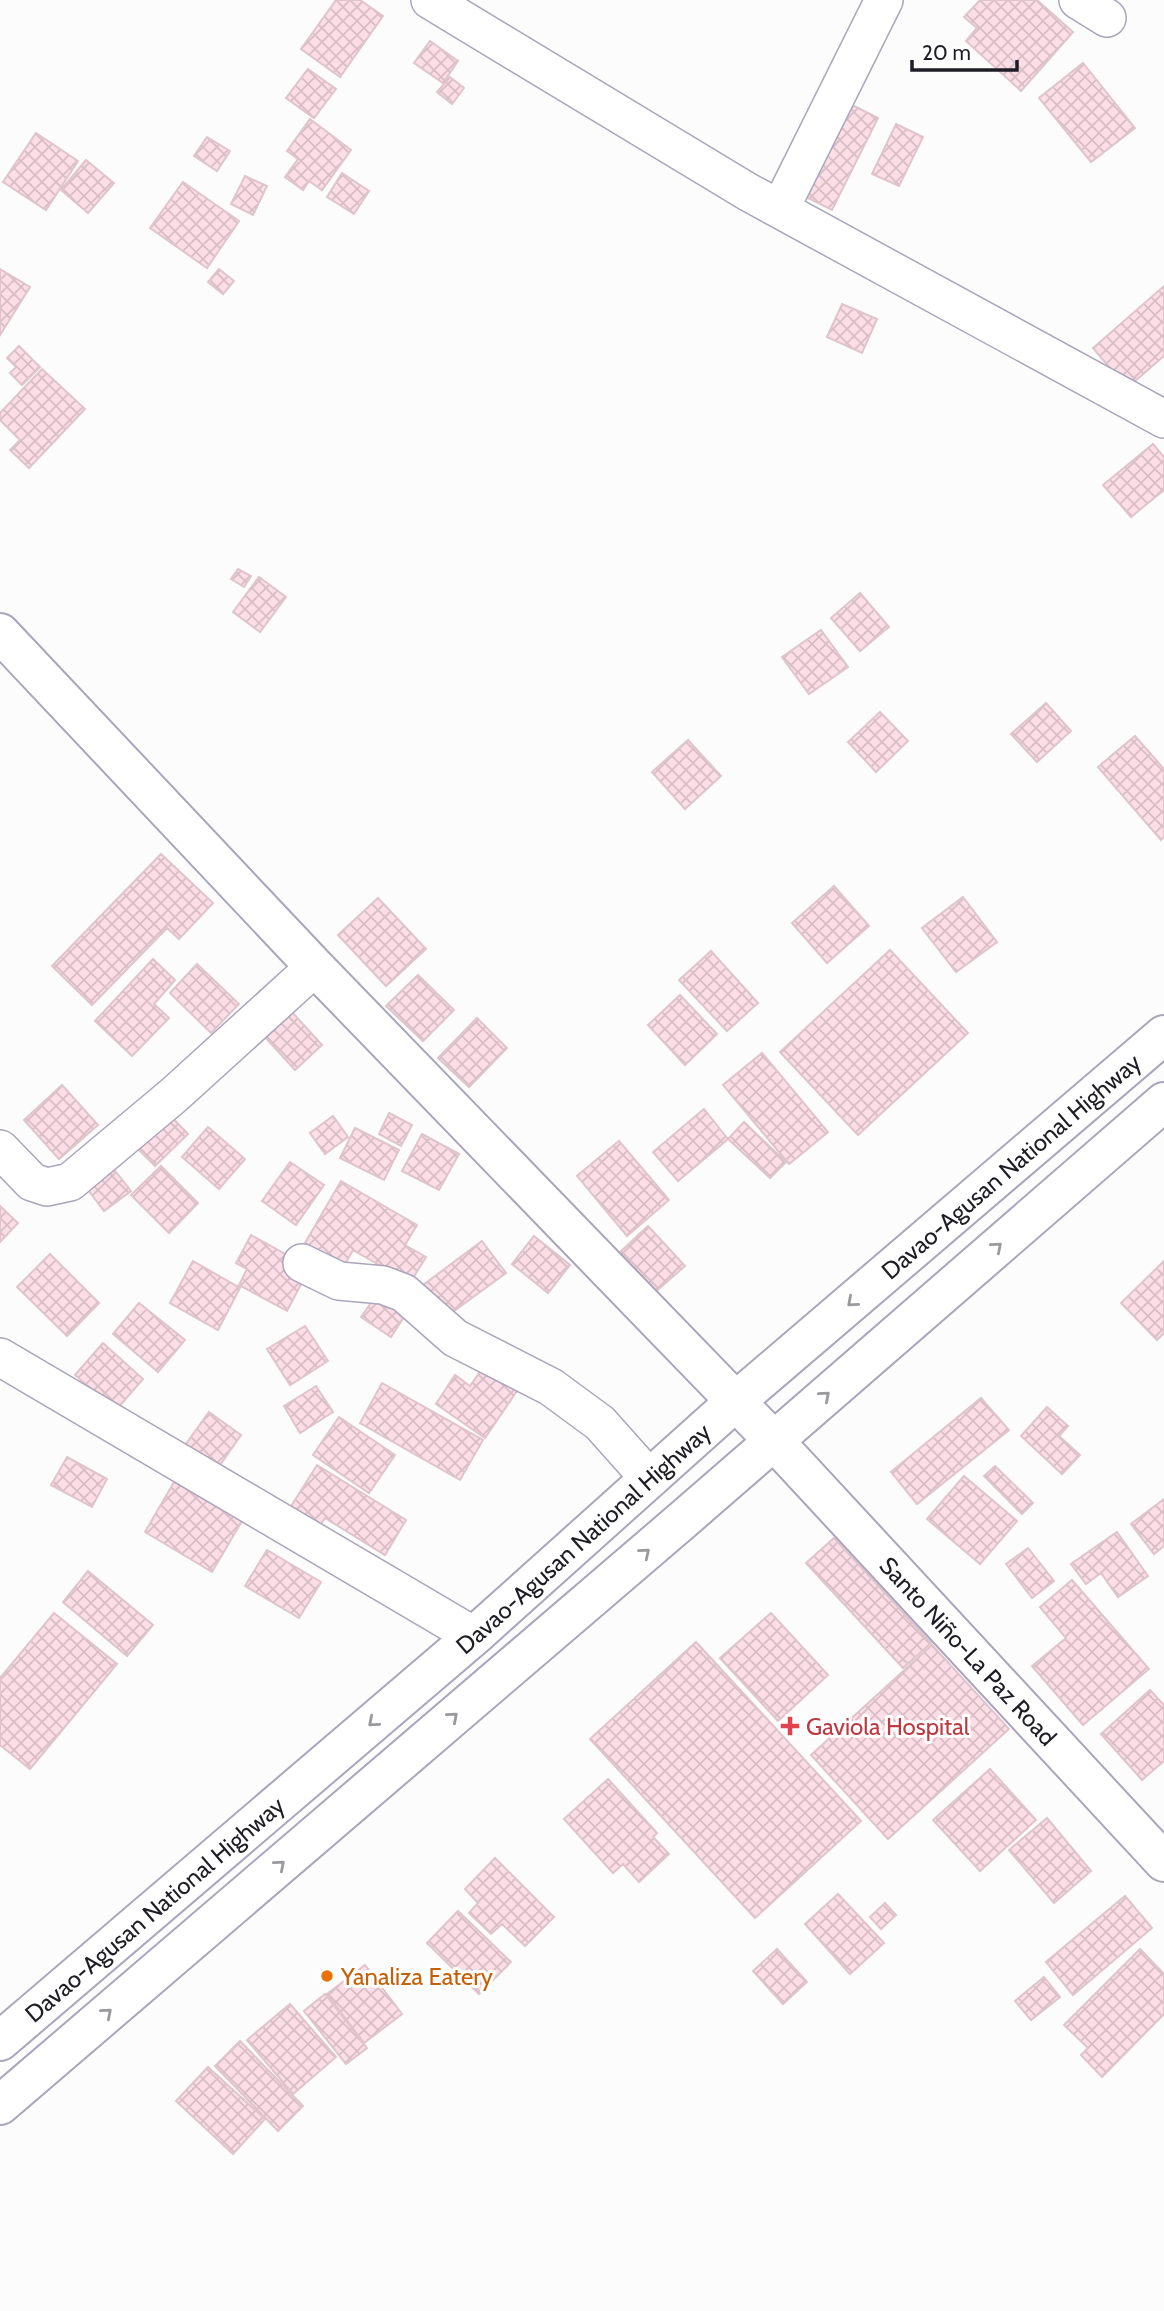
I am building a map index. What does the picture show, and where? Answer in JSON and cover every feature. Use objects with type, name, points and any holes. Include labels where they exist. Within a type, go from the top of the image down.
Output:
[{"type":"main road","name":"Santo Niño-La Paz Road","points":[[0,633],[315,967],[774,1441],[1164,1862]]},
{"type":"main road","name":"Davao-Agusan National Highway","points":[[0,2041],[474,1636],[736,1401],[1164,1035]]},
{"type":"main road","name":"Davao-Agusan National Highway","points":[[0,2105],[1163,1106]]},
{"type":"main road","points":[[565,1555],[599,1592]]},
{"type":"main road","points":[[38,2009],[68,2046]]},
{"type":"street","points":[[430,0],[780,209],[1164,419]]},
{"type":"street","points":[[780,209],[884,0]]},
{"type":"street","points":[[0,1149],[32,1182],[47,1186],[70,1182],[174,1095],[315,967]]},
{"type":"street","points":[[302,1263],[339,1281],[383,1285],[404,1293],[455,1338],[551,1388],[600,1423],[650,1479]]},
{"type":"street","points":[[0,1357],[474,1636]]},
{"type":"building","points":[[336,0],[360,0],[383,16],[340,77],[301,49]]},
{"type":"building","points":[[980,0],[1037,0],[1073,32],[1021,91],[966,41],[977,28],[964,17]]},
{"type":"building","points":[[430,41],[458,61],[443,83],[414,63]]},
{"type":"building","points":[[1083,63],[1135,128],[1091,162],[1039,98]]},
{"type":"building","points":[[308,69],[336,89],[314,118],[286,98]]},
{"type":"building","points":[[450,77],[464,88],[452,104],[437,92]]},
{"type":"building","points":[[838,98],[878,118],[832,210],[792,190]]},
{"type":"building","points":[[310,119],[351,150],[322,190],[309,181],[303,190],[285,177],[298,159],[287,151]]},
{"type":"building","points":[[896,124],[923,137],[899,186],[872,174]]},
{"type":"building","points":[[36,133],[78,161],[46,210],[3,182]]},
{"type":"building","points":[[207,137],[230,151],[217,171],[194,156]]},
{"type":"building","points":[[86,160],[114,183],[88,213],[61,190]]},
{"type":"building","points":[[342,173],[369,191],[354,214],[327,197]]},
{"type":"building","points":[[245,176],[267,186],[253,215],[231,204]]},
{"type":"building","points":[[183,182],[239,221],[207,268],[150,228]]},
{"type":"building","points":[[0,269],[30,287],[0,335]]},
{"type":"building","points":[[219,269],[234,281],[223,294],[208,282]]},
{"type":"building","points":[[1164,286],[1164,356],[1127,388],[1093,348]]},
{"type":"building","points":[[842,304],[877,319],[862,353],[827,337]]},
{"type":"building","points":[[19,346],[40,367],[22,385],[10,373],[16,367],[7,358]]},
{"type":"building","points":[[42,369],[85,409],[29,468],[10,450],[20,440],[0,420],[0,413]]},
{"type":"building","points":[[1153,444],[1164,457],[1164,490],[1131,517],[1103,485]]},
{"type":"building","points":[[238,569],[251,576],[244,587],[231,579]]},
{"type":"building","points":[[259,577],[286,597],[260,632],[233,612]]},
{"type":"building","points":[[860,593],[889,627],[860,651],[831,618]]},
{"type":"building","points":[[821,630],[848,667],[809,694],[782,657]]},
{"type":"building","points":[[1046,703],[1071,731],[1037,762],[1011,734]]},
{"type":"building","points":[[880,712],[908,741],[876,772],[848,742]]},
{"type":"building","points":[[1135,736],[1164,769],[1164,837],[1161,840],[1098,767]]},
{"type":"building","points":[[688,740],[721,776],[685,809],[652,772]]},
{"type":"building","points":[[161,854],[213,903],[179,939],[167,928],[92,1005],[52,966]]},
{"type":"building","points":[[834,886],[869,926],[827,963],[792,923]]},
{"type":"building","points":[[963,897],[997,942],[956,972],[922,928]]},
{"type":"building","points":[[378,898],[426,949],[386,986],[338,935]]},
{"type":"building","points":[[890,950],[968,1033],[858,1135],[780,1052]]},
{"type":"building","points":[[711,951],[758,1003],[727,1031],[679,980]]},
{"type":"building","points":[[153,959],[175,980],[154,1004],[169,1018],[132,1056],[95,1021]]},
{"type":"building","points":[[197,964],[239,1004],[211,1033],[170,993]]},
{"type":"building","points":[[418,975],[454,1010],[423,1041],[386,1006]]},
{"type":"building","points":[[680,995],[717,1034],[685,1065],[648,1025]]},
{"type":"building","points":[[291,1011],[322,1045],[295,1070],[264,1036]]},
{"type":"building","points":[[477,1018],[507,1048],[469,1087],[438,1058]]},
{"type":"building","points":[[762,1053],[828,1132],[789,1164],[723,1085]]},
{"type":"building","points":[[62,1085],[98,1125],[59,1159],[24,1120]]},
{"type":"building","points":[[704,1109],[728,1139],[678,1181],[653,1152]]},
{"type":"building","points":[[165,1110],[188,1134],[155,1166],[131,1142]]},
{"type":"building","points":[[389,1113],[412,1125],[401,1146],[379,1134]]},
{"type":"building","points":[[333,1116],[348,1137],[325,1154],[310,1133]]},
{"type":"building","points":[[744,1122],[786,1162],[770,1178],[728,1139]]},
{"type":"building","points":[[208,1127],[245,1159],[219,1189],[182,1157]]},
{"type":"building","points":[[355,1128],[399,1150],[384,1180],[340,1158]]},
{"type":"building","points":[[422,1134],[459,1154],[439,1190],[402,1171]]},
{"type":"building","points":[[619,1141],[669,1200],[627,1236],[577,1176]]},
{"type":"building","points":[[105,1158],[131,1191],[104,1211],[79,1178]]},
{"type":"building","points":[[290,1162],[324,1185],[296,1225],[262,1201]]},
{"type":"building","points":[[161,1166],[198,1203],[169,1233],[131,1195]]},
{"type":"building","points":[[341,1181],[417,1225],[405,1245],[426,1257],[410,1283],[353,1250],[344,1266],[305,1243]]},
{"type":"building","points":[[0,1206],[18,1223],[0,1242]]},
{"type":"building","points":[[648,1226],[685,1266],[654,1293],[618,1254]]},
{"type":"building","points":[[251,1235],[296,1260],[306,1275],[287,1311],[239,1285],[247,1269],[236,1263]]},
{"type":"building","points":[[534,1236],[570,1265],[548,1293],[512,1264]]},
{"type":"building","points":[[482,1241],[506,1273],[443,1319],[419,1288]]},
{"type":"building","points":[[50,1254],[99,1303],[67,1336],[17,1287]]},
{"type":"building","points":[[193,1261],[240,1288],[218,1330],[170,1303]]},
{"type":"building","points":[[1164,1261],[1164,1333],[1157,1340],[1121,1303]]},
{"type":"building","points":[[382,1287],[411,1306],[391,1337],[361,1317]]},
{"type":"building","points":[[139,1303],[185,1340],[158,1372],[113,1334]]},
{"type":"building","points":[[305,1326],[328,1361],[290,1385],[267,1349]]},
{"type":"building","points":[[103,1343],[143,1379],[116,1410],[75,1375]]},
{"type":"building","points":[[489,1359],[523,1382],[485,1438],[436,1404],[455,1375],[470,1386]]},
{"type":"building","points":[[382,1383],[483,1440],[460,1480],[360,1423]]},
{"type":"building","points":[[316,1386],[333,1412],[300,1433],[284,1406]]},
{"type":"building","points":[[981,1398],[1009,1430],[917,1504],[891,1472]]},
{"type":"building","points":[[1047,1407],[1068,1426],[1059,1436],[1080,1455],[1062,1474],[1021,1436]]},
{"type":"building","points":[[209,1412],[241,1435],[216,1471],[183,1448]]},
{"type":"building","points":[[339,1417],[395,1455],[369,1493],[313,1455]]},
{"type":"building","points":[[67,1457],[107,1479],[92,1507],[51,1485]]},
{"type":"building","points":[[317,1465],[406,1520],[385,1555],[325,1518],[314,1534],[285,1516]]},
{"type":"building","points":[[995,1466],[1033,1503],[1022,1514],[984,1476]]},
{"type":"building","points":[[964,1476],[1017,1521],[980,1564],[927,1519]]},
{"type":"building","points":[[174,1482],[242,1521],[212,1572],[145,1532]]},
{"type":"building","points":[[1164,1499],[1164,1546],[1154,1554],[1131,1524]]},
{"type":"building","points":[[1117,1532],[1148,1576],[1118,1597],[1101,1573],[1086,1584],[1071,1564]]},
{"type":"building","points":[[834,1538],[931,1643],[903,1668],[806,1563]]},
{"type":"building","points":[[1028,1548],[1054,1581],[1032,1598],[1006,1564]]},
{"type":"building","points":[[267,1550],[321,1582],[299,1618],[245,1586]]},
{"type":"building","points":[[88,1571],[153,1625],[127,1656],[63,1602]]},
{"type":"building","points":[[1072,1580],[1149,1669],[1083,1725],[1032,1666],[1066,1638],[1040,1607]]},
{"type":"building","points":[[54,1613],[117,1664],[30,1769],[0,1745],[0,1678]]},
{"type":"building","points":[[771,1613],[828,1675],[778,1721],[720,1658]]},
{"type":"building","points":[[696,1642],[861,1821],[755,1918],[590,1739]]},
{"type":"building","points":[[932,1645],[1009,1729],[888,1839],[811,1755]]},
{"type":"building","points":[[1150,1690],[1164,1705],[1164,1761],[1142,1780],[1101,1734]]},
{"type":"building","points":[[990,1769],[1036,1820],[980,1871],[933,1820]]},
{"type":"building","points":[[608,1779],[657,1833],[653,1837],[669,1854],[639,1882],[623,1864],[613,1873],[564,1819]]},
{"type":"building","points":[[1047,1818],[1091,1871],[1054,1903],[1009,1850]]},
{"type":"building","points":[[495,1858],[554,1917],[525,1946],[502,1924],[491,1934],[469,1913],[478,1903],[465,1889]]},
{"type":"building","points":[[838,1894],[884,1943],[850,1974],[805,1924]]},
{"type":"building","points":[[1125,1896],[1152,1928],[1073,1995],[1046,1962]]},
{"type":"building","points":[[885,1903],[896,1915],[881,1929],[870,1917]]},
{"type":"building","points":[[458,1911],[511,1962],[479,1994],[427,1943]]},
{"type":"building","points":[[777,1949],[807,1982],[783,2004],[753,1971]]},
{"type":"building","points":[[1140,1949],[1164,1974],[1164,2014],[1102,2077],[1081,2055],[1088,2048],[1064,2025]]},
{"type":"building","points":[[365,1965],[402,2014],[364,2043],[327,1994]]},
{"type":"building","points":[[1044,1977],[1060,1997],[1031,2020],[1015,2001]]},
{"type":"building","points":[[325,1994],[367,2048],[346,2064],[304,2011]]},
{"type":"building","points":[[290,2004],[336,2057],[293,2094],[247,2040]]},
{"type":"building","points":[[240,2041],[303,2106],[278,2131],[215,2066]]},
{"type":"building","points":[[208,2067],[265,2119],[233,2154],[176,2101]]},
{"type":"place","name":"Gaviola Hospital","points":[[790,1726]]},
{"type":"place","name":"Yanaliza Eatery","points":[[327,1976]]}]
